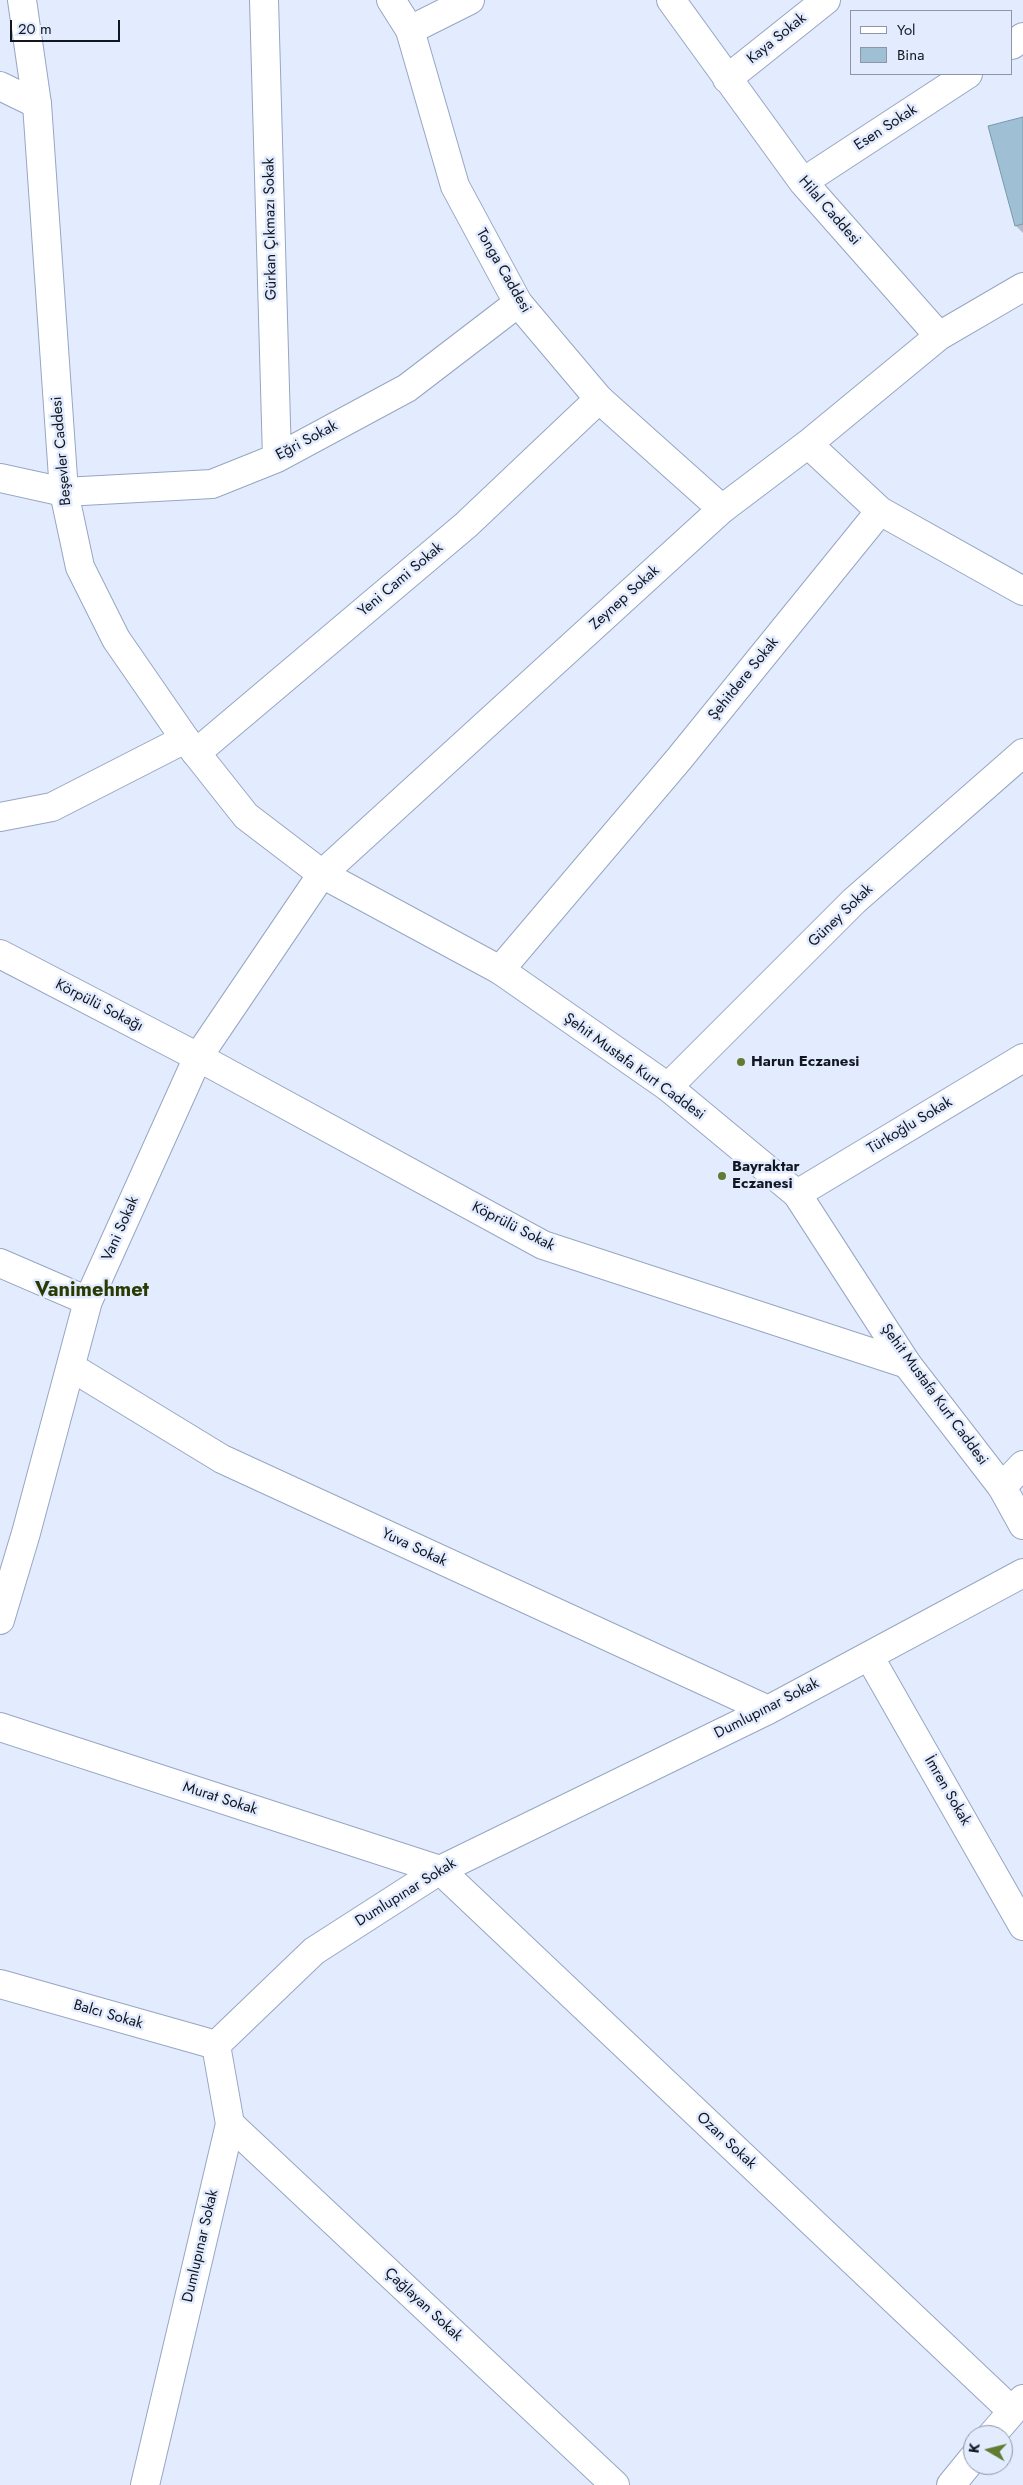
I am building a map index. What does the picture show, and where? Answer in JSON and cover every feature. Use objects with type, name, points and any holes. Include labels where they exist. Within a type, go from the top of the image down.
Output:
[{"type":"street","name":"Beşevler Caddesi","points":[[22,0],[37,104],[64,492],[80,567],[116,640],[191,746],[246,816],[322,874]]},
{"type":"street","name":"Gürkan Çıkmazı Sokak","points":[[264,0],[277,458]]},
{"type":"street","name":"Tonga Caddesi","points":[[391,0],[410,30],[455,186],[518,303],[599,399],[722,509]]},
{"type":"street","points":[[410,30],[470,0]]},
{"type":"street","name":"Hilal Caddesi","points":[[671,0],[803,182],[938,336]]},
{"type":"street","name":"Kaya Sokak","points":[[728,79],[826,0]]},
{"type":"street","name":"Esen Sokak","points":[[803,182],[966,75]]},
{"type":"street","points":[[0,86],[37,104]]},
{"type":"street","points":[[938,336],[1023,287]]},
{"type":"street","name":"Eğri Sokak","points":[[0,478],[64,492],[212,484],[277,458],[407,388],[518,303]]},
{"type":"street","name":"Zeynep Sokak","points":[[322,874],[722,509],[808,444],[938,336]]},
{"type":"street","name":"Yeni Cami Sokak","points":[[0,817],[52,807],[191,746],[466,524],[599,399]]},
{"type":"street","points":[[808,444],[880,511],[1023,591]]},
{"type":"street","name":"Şehitdere Sokak","points":[[500,970],[679,759],[880,511]]},
{"type":"street","name":"Güney Sokak","points":[[668,1087],[854,901],[1023,753]]},
{"type":"street","name":"Şehit Mustafa Kurt Caddesi","points":[[322,874],[500,970],[668,1087],[797,1194],[907,1364],[1002,1487],[1023,1525]]},
{"type":"street","name":"Vani Sokak","points":[[0,1620],[26,1533],[88,1301],[198,1057],[322,874]]},
{"type":"street","name":"Körpülü Sokağı","points":[[0,954],[198,1057]]},
{"type":"street","name":"Köprülü Sokak","points":[[198,1057],[543,1246],[907,1364]]},
{"type":"street","name":"Türkoğlu Sokak","points":[[797,1194],[1023,1058]]},
{"type":"street","points":[[0,1263],[88,1301]]},
{"type":"street","name":"Yuva Sokak","points":[[70,1367],[222,1459],[768,1710]]},
{"type":"street","points":[[1002,1487],[1023,1465]]},
{"type":"street","name":"Dumlupınar Sokak","points":[[145,2485],[230,2124],[216,2045],[314,1951],[440,1870],[768,1710],[1023,1573]]},
{"type":"street","name":"İmren Sokak","points":[[869,1656],[1023,1926]]},
{"type":"street","name":"Murat Sokak","points":[[0,1727],[440,1870]]},
{"type":"street","name":"Ozan Sokak","points":[[440,1870],[1017,2405]]},
{"type":"street","name":"Balcı Sokak","points":[[0,1984],[216,2045]]},
{"type":"street","name":"Çağlayan Sokak","points":[[230,2124],[615,2485]]},
{"type":"street","points":[[1000,2425],[1017,2405]]},
{"type":"street","points":[[951,2485],[963,2470]]},
{"type":"building","points":[[1023,117],[1023,224],[1015,226],[988,126]]},
{"type":"place","name":"Harun Eczanesi","points":[[741,1062]]},
{"type":"place","name":"Bayraktar Eczanesi","points":[[722,1176]]},
{"type":"district","name":"Vanimehmet","points":[[92,1291]]}]
